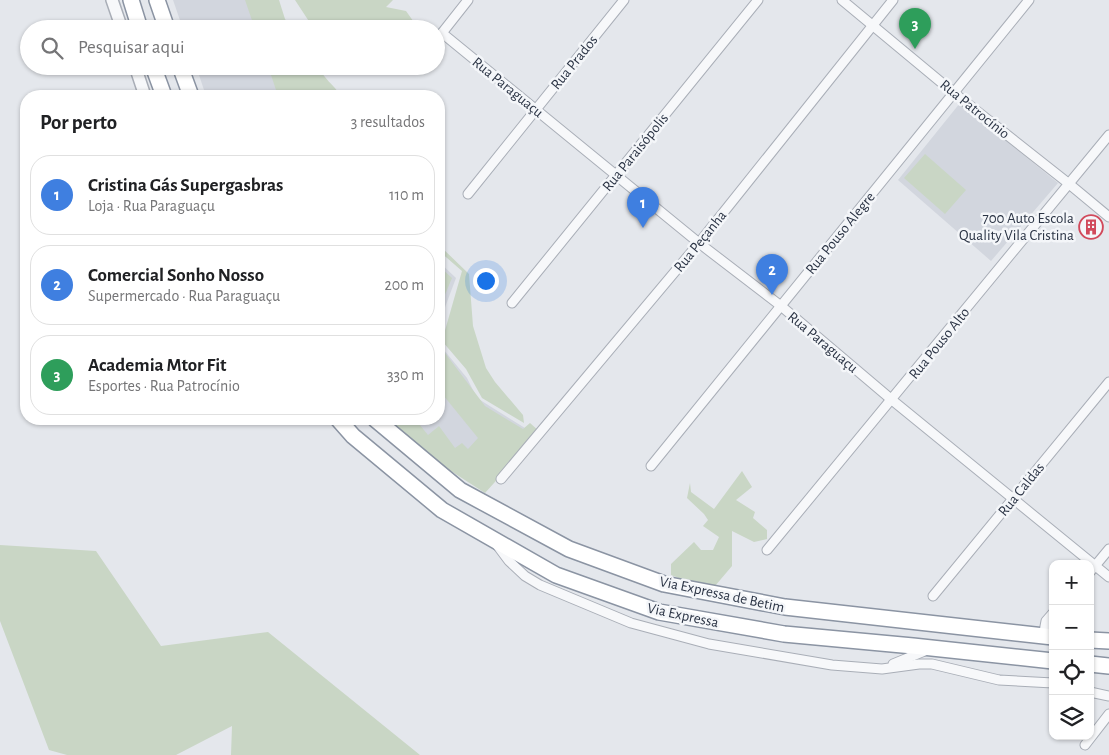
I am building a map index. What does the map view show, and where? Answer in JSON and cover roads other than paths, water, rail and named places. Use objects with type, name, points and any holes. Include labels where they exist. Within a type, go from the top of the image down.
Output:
[{"type":"highway","points":[[130,0],[137,20]]},
{"type":"highway","points":[[157,0],[164,20]]},
{"type":"highway","points":[[157,75],[162,90]]},
{"type":"highway","points":[[183,75],[189,90]]},
{"type":"highway","name":"Via Expressa","points":[[343,425],[353,436],[442,510],[556,575],[659,612],[784,634],[1049,661]]},
{"type":"highway","name":"Via Expressa de Betim","points":[[382,425],[460,490],[569,550],[664,584],[784,607],[1048,637]]},
{"type":"highway","points":[[1094,640],[1109,642]]},
{"type":"highway","points":[[1094,664],[1109,666]]},
{"type":"street","points":[[112,0],[119,20]]},
{"type":"street","points":[[445,29],[468,0]]},
{"type":"street","name":"Rua Prados","points":[[468,194],[624,0]]},
{"type":"street","name":"Rua Paraisópolis","points":[[512,302],[758,0]]},
{"type":"street","name":"Rua Patrocínio","points":[[842,0],[954,93],[1109,217]]},
{"type":"street","name":"Rua Peçanha","points":[[501,479],[699,243],[893,0]]},
{"type":"street","name":"Rua Pouso Alegre","points":[[651,466],[1029,0]]},
{"type":"street","name":"Rua Paraguaçu","points":[[445,35],[699,243],[781,306],[892,400],[1014,498],[1083,560]]},
{"type":"street","points":[[138,75],[143,90]]},
{"type":"street","name":"Rua Pouso Alto","points":[[767,550],[1109,135]]},
{"type":"street","name":"Rua Caldas","points":[[933,596],[1109,382]]},
{"type":"street","points":[[493,539],[508,561],[532,580],[630,624],[709,644],[832,664],[882,669],[932,664],[999,680],[1049,683]]},
{"type":"street","points":[[1094,568],[1109,549]]},
{"type":"street","name":"Rua Paraguaçu","points":[[1094,570],[1109,577]]},
{"type":"street","points":[[1048,637],[1046,621],[1049,618]]},
{"type":"street","points":[[882,669],[932,648]]},
{"type":"street","points":[[1094,693],[1109,696]]},
{"type":"street","points":[[1085,745],[1109,714]]},
{"type":"place","name":"Academia Mtor Fit","points":[[915,49]]},
{"type":"place","name":"700 Auto Escola Quality Vila Cristina","points":[[1091,227]]},
{"type":"place","name":"Cristina Gás Supergasbras","points":[[643,228]]},
{"type":"place","name":"Comercial Sonho Nosso","points":[[772,295]]}]
